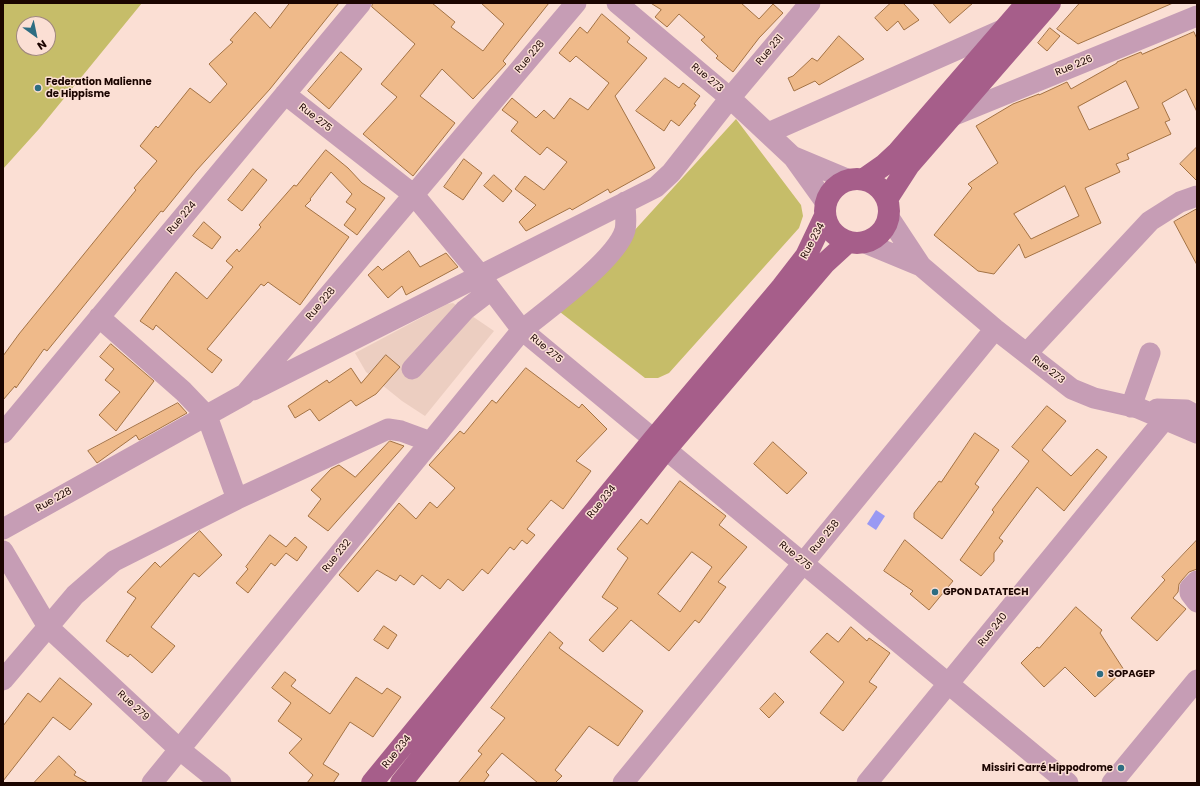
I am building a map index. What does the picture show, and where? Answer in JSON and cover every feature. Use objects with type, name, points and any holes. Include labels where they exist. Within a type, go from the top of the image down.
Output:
[{"type":"main road","points":[[1028,3],[898,152],[884,165],[856,180],[836,186],[825,210],[833,232],[855,242],[870,240],[882,230],[888,208],[909,165],[1050,3]]},
{"type":"main road","points":[[856,180],[878,186],[888,208]]},
{"type":"main road","name":"Rue 234","points":[[401,783],[660,444],[806,256],[825,210]]},
{"type":"main road","name":"Rue 234","points":[[372,783],[660,444],[824,264],[855,242]]},
{"type":"street","name":"Rue 224","points":[[3,433],[361,3]]},
{"type":"street","name":"Rue 228","points":[[3,529],[245,394],[576,3]]},
{"type":"street","name":"Rue 273","points":[[617,3],[730,98],[793,156],[825,210]]},
{"type":"street","name":"Rue 231","points":[[486,283],[625,202],[656,187],[671,173],[730,98],[810,3]]},
{"type":"street","name":"Rue 226","points":[[952,116],[1197,16]]},
{"type":"street","points":[[768,133],[1004,30]]},
{"type":"street","name":"Rue 275","points":[[285,94],[414,195],[486,283],[522,330],[1068,783]]},
{"type":"street","name":"Rue 273","points":[[793,156],[856,180]]},
{"type":"street","points":[[1027,353],[1150,221],[1180,202],[1197,196]]},
{"type":"street","name":"Rue 232","points":[[152,783],[522,330],[586,278],[614,248],[625,230],[625,202]]},
{"type":"street","name":"Rue 273","points":[[888,208],[921,266]]},
{"type":"street","name":"Rue 273","points":[[855,242],[921,266],[995,328],[1072,389],[1094,398],[1167,415],[1186,410],[1197,416]]},
{"type":"street","points":[[412,369],[466,310],[486,283]]},
{"type":"street","points":[[245,394],[486,283]]},
{"type":"street","points":[[99,317],[183,391],[207,416],[237,499]]},
{"type":"street","name":"Rue 258","points":[[624,783],[995,328]]},
{"type":"street","points":[[1135,407],[1150,353]]},
{"type":"street","points":[[1167,415],[1197,433]]},
{"type":"street","name":"Rue 240","points":[[868,783],[1167,415]]},
{"type":"street","points":[[3,680],[75,595],[114,561],[237,499],[388,429],[401,431],[431,442]]},
{"type":"street","name":"Rue 279","points":[[3,552],[48,627],[179,749],[220,783]]},
{"type":"street","points":[[1197,581],[1190,588],[1190,593],[1197,602]]},
{"type":"street","points":[[1112,783],[1197,680]]},
{"type":"shaded area","name":"Federation Malienne de Hippisme","points":[[3,3],[142,3],[39,129],[3,169]]},
{"type":"shaded area","points":[[736,119],[801,205],[803,216],[799,228],[669,373],[658,378],[645,378],[560,312]]},
{"type":"shaded area","points":[[453,303],[494,331],[425,416],[402,401],[366,372],[355,353],[447,304]]},
{"type":"shaded area","points":[[876,510],[885,516],[876,530],[867,524]]},
{"type":"building","points":[[290,3],[339,3],[270,89],[196,171],[163,212],[161,211],[47,351],[44,349],[16,388],[15,386],[3,400],[3,356],[19,334],[136,190],[134,188],[157,161],[140,146],[156,126],[158,128],[190,88],[210,103],[227,84],[209,64],[233,42],[230,40],[255,12],[270,28]]},
{"type":"building","points":[[373,3],[432,3],[455,22],[451,27],[483,51],[504,24],[481,3],[549,3],[503,61],[506,64],[473,99],[442,69],[420,96],[455,123],[413,176],[363,134],[397,97],[381,84],[415,44],[372,7]]},
{"type":"building","points":[[651,3],[741,3],[759,19],[773,4],[783,13],[759,38],[733,72],[716,58],[718,56],[701,40],[705,37],[679,14],[667,27],[655,17],[661,10]]},
{"type":"building","points":[[891,3],[903,3],[919,20],[904,30],[898,21],[887,31],[875,18]]},
{"type":"building","points":[[933,3],[973,3],[950,23]]},
{"type":"building","points":[[1080,3],[1173,3],[1078,44],[1057,29]]},
{"type":"building","points":[[602,14],[630,38],[627,42],[647,58],[615,96],[655,168],[610,193],[608,189],[572,210],[570,208],[526,231],[519,222],[536,205],[515,189],[525,176],[544,190],[567,162],[547,147],[540,155],[511,131],[518,122],[502,110],[512,98],[536,118],[544,110],[554,119],[570,98],[588,110],[609,83],[576,56],[570,62],[559,53],[580,27],[587,33]]},
{"type":"building","points":[[1050,28],[1060,36],[1047,51],[1038,43]]},
{"type":"building","points":[[1194,32],[1197,39],[1197,112],[1186,89],[1162,103],[1170,120],[1165,122],[1171,134],[1127,154],[1129,159],[1116,164],[1120,172],[1085,188],[1101,223],[1025,258],[1019,244],[994,274],[978,271],[934,235],[972,188],[968,184],[998,163],[976,126],[1013,104],[1039,95],[1067,82],[1071,89],[1117,62],[1141,52],[1142,54]],"holes":[[[1126,81],[1139,108],[1089,130],[1078,107]],[[1065,186],[1079,216],[1031,239],[1014,214]]]},
{"type":"building","points":[[839,36],[864,59],[819,85],[815,81],[794,91],[788,78],[793,76],[812,58],[817,61]]},
{"type":"building","points":[[341,52],[362,69],[329,109],[308,91]]},
{"type":"building","points":[[665,78],[679,88],[683,83],[700,96],[694,104],[696,105],[679,126],[671,120],[664,131],[636,111]]},
{"type":"building","points":[[1197,147],[1197,181],[1180,164]]},
{"type":"building","points":[[326,150],[348,168],[362,183],[385,198],[357,235],[344,225],[356,209],[346,202],[352,194],[331,172],[305,206],[349,237],[300,305],[268,282],[264,286],[261,284],[207,349],[222,360],[212,373],[156,325],[153,330],[140,321],[176,272],[207,299],[233,267],[226,261],[237,249],[239,252],[261,227],[259,225],[294,185],[296,186]]},
{"type":"building","points":[[464,159],[482,173],[463,200],[444,187]]},
{"type":"building","points":[[253,169],[267,180],[242,211],[228,200]]},
{"type":"building","points":[[494,175],[512,191],[503,202],[484,186]]},
{"type":"building","points":[[1197,209],[1197,265],[1174,222]]},
{"type":"building","points":[[204,222],[221,237],[212,249],[193,236]]},
{"type":"building","points":[[409,251],[420,267],[446,253],[458,267],[406,295],[402,286],[388,298],[368,275],[378,266],[382,270]]},
{"type":"building","points":[[111,344],[154,381],[116,431],[99,415],[120,392],[105,380],[114,369],[100,357]]},
{"type":"building","points":[[386,355],[400,367],[376,394],[356,406],[351,400],[319,421],[310,409],[295,418],[288,406],[327,380],[329,383],[351,368],[361,383]]},
{"type":"building","points":[[526,368],[579,408],[582,404],[607,429],[576,461],[591,471],[563,509],[551,500],[527,529],[535,535],[527,544],[522,540],[514,550],[510,547],[488,574],[482,569],[463,591],[448,579],[440,589],[422,575],[414,585],[400,575],[396,581],[377,570],[358,592],[339,575],[399,503],[416,519],[430,502],[437,508],[455,488],[429,465],[460,431],[464,434],[492,400],[496,403]]},
{"type":"building","points":[[178,403],[187,413],[139,440],[136,435],[97,463],[88,451]]},
{"type":"building","points":[[1047,406],[1066,421],[1042,450],[1071,476],[1097,449],[1107,457],[1064,511],[1037,487],[999,538],[1003,541],[994,553],[994,561],[981,576],[960,560],[994,512],[992,510],[1029,461],[1012,447]]},
{"type":"building","points":[[975,433],[999,450],[975,484],[979,487],[942,539],[914,518],[914,513],[939,481],[941,482]]},
{"type":"building","points":[[390,441],[404,446],[328,531],[308,516],[321,499],[311,490],[331,469],[339,465],[355,477]]},
{"type":"building","points":[[773,442],[807,473],[787,494],[754,464]]},
{"type":"building","points":[[680,481],[726,516],[719,525],[747,547],[718,582],[726,587],[699,623],[695,620],[669,651],[631,620],[603,652],[589,640],[618,608],[602,597],[628,558],[617,549],[641,519],[647,524]],"holes":[[[692,552],[712,567],[680,612],[658,594]]]},
{"type":"building","points":[[200,531],[222,555],[199,577],[194,573],[151,627],[175,646],[152,673],[130,654],[128,657],[106,641],[136,598],[127,592],[155,562],[160,567]]},
{"type":"building","points":[[270,535],[286,547],[295,537],[307,547],[297,561],[286,553],[275,566],[271,563],[248,593],[236,583],[248,569],[246,567]]},
{"type":"building","points":[[905,540],[953,581],[929,610],[910,594],[913,591],[884,571]]},
{"type":"building","points":[[1197,540],[1197,569],[1189,572],[1182,580],[1179,584],[1178,592],[1173,598],[1186,609],[1157,641],[1131,618],[1165,580],[1162,577]]},
{"type":"building","points":[[1076,607],[1102,630],[1100,633],[1124,670],[1095,697],[1065,667],[1044,687],[1021,663],[1037,647],[1039,648]]},
{"type":"building","points":[[384,626],[397,635],[388,649],[374,640]]},
{"type":"building","points":[[851,627],[867,641],[869,638],[890,653],[869,682],[877,687],[843,731],[820,713],[844,682],[810,652],[827,633],[838,642]]},
{"type":"building","points":[[550,632],[563,643],[559,648],[643,711],[618,746],[589,726],[555,770],[562,776],[555,783],[538,783],[502,753],[486,772],[489,775],[483,783],[458,783],[482,754],[478,751],[505,718],[491,708]]},
{"type":"building","points":[[285,672],[296,680],[291,686],[330,714],[356,677],[382,694],[387,688],[401,697],[373,737],[350,722],[323,764],[339,774],[333,783],[307,783],[313,775],[289,753],[302,739],[278,721],[291,703],[272,688]]},
{"type":"building","points":[[60,678],[92,704],[70,730],[53,717],[3,781],[3,726],[28,693],[40,702]]},
{"type":"building","points":[[775,693],[784,702],[769,718],[760,709]]},
{"type":"building","points":[[59,756],[76,772],[74,775],[88,783],[34,783]]},
{"type":"place","name":"Federation Malienne de Hippisme","points":[[38,88]]},
{"type":"place","name":"GPON DATATECH","points":[[935,592]]},
{"type":"place","name":"SOPAGEP","points":[[1100,674]]},
{"type":"place","name":"Missiri Carré Hippodrome","points":[[1121,768]]}]
